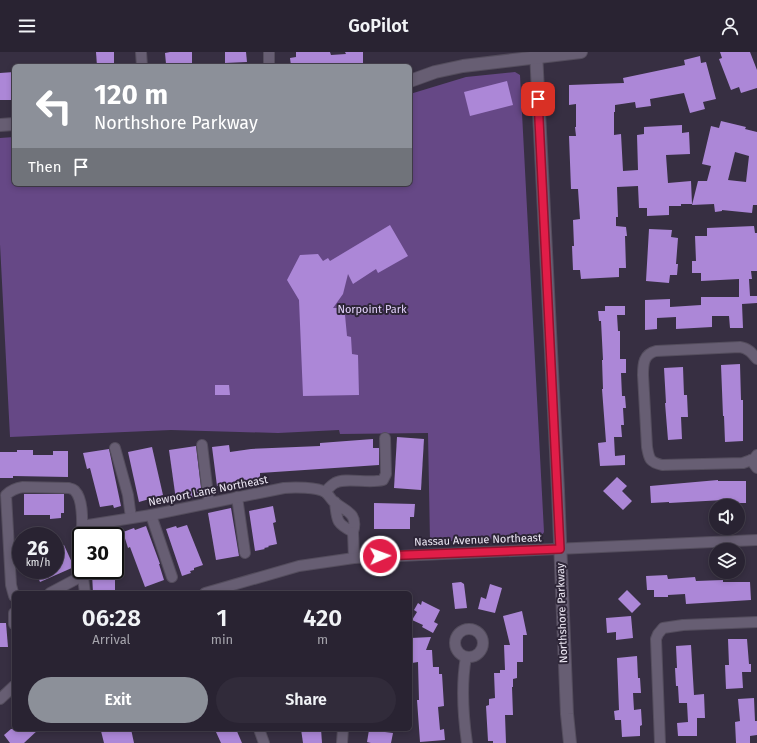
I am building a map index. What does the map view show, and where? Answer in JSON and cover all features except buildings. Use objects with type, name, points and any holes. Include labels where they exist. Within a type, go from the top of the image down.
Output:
[{"type":"street","points":[[141,52],[142,64]]},
{"type":"street","points":[[269,52],[269,64]]},
{"type":"street","points":[[412,80],[435,72],[463,66],[536,54],[581,52]]},
{"type":"street","name":"Northshore Parkway","points":[[536,54],[567,714],[570,743]]},
{"type":"street","points":[[0,125],[12,124]]},
{"type":"street","points":[[755,461],[743,463],[662,465],[652,461],[649,458],[647,447],[643,363],[647,355],[656,351],[740,347],[752,353],[757,359]]},
{"type":"street","points":[[354,558],[354,527],[352,515],[334,502],[325,492],[334,483],[341,481],[375,482],[383,480],[386,474],[385,438]]},
{"type":"street","points":[[202,445],[209,503]]},
{"type":"street","points":[[115,448],[128,494],[131,518]]},
{"type":"street","name":"Newport Lane Northeast","points":[[13,591],[3,494],[18,487],[69,488],[76,491],[79,498],[82,511],[82,527]]},
{"type":"street","name":"Newport Lane Northeast","points":[[97,527],[131,518],[284,488],[298,487],[325,492]]},
{"type":"street","points":[[237,497],[246,553]]},
{"type":"street","points":[[334,502],[338,522],[341,526],[353,532]]},
{"type":"street","points":[[151,515],[172,577]]},
{"type":"street","name":"Nassau Avenue Northeast","points":[[212,591],[299,566],[354,558],[757,540]]},
{"type":"street","points":[[53,591],[72,579]]},
{"type":"street","points":[[83,579],[85,591]]},
{"type":"street","points":[[660,743],[656,639],[660,630],[663,628],[683,625],[757,622]]},
{"type":"street","points":[[466,657],[463,673],[463,702],[467,743]]},
{"type":"street","points":[[0,699],[12,688]]},
{"type":"street","points":[[259,731],[264,743]]},
{"type":"street","points":[[342,743],[343,731]]},
{"type":"green space","name":"Norpoint Park","points":[[515,72],[520,75],[544,532],[541,537],[430,542],[428,433],[340,434],[339,430],[278,433],[171,430],[10,437],[0,244],[0,138],[12,137],[12,186],[412,186],[412,93],[466,77]]},
{"type":"route","points":[[380,556],[560,549],[538,99]]}]
